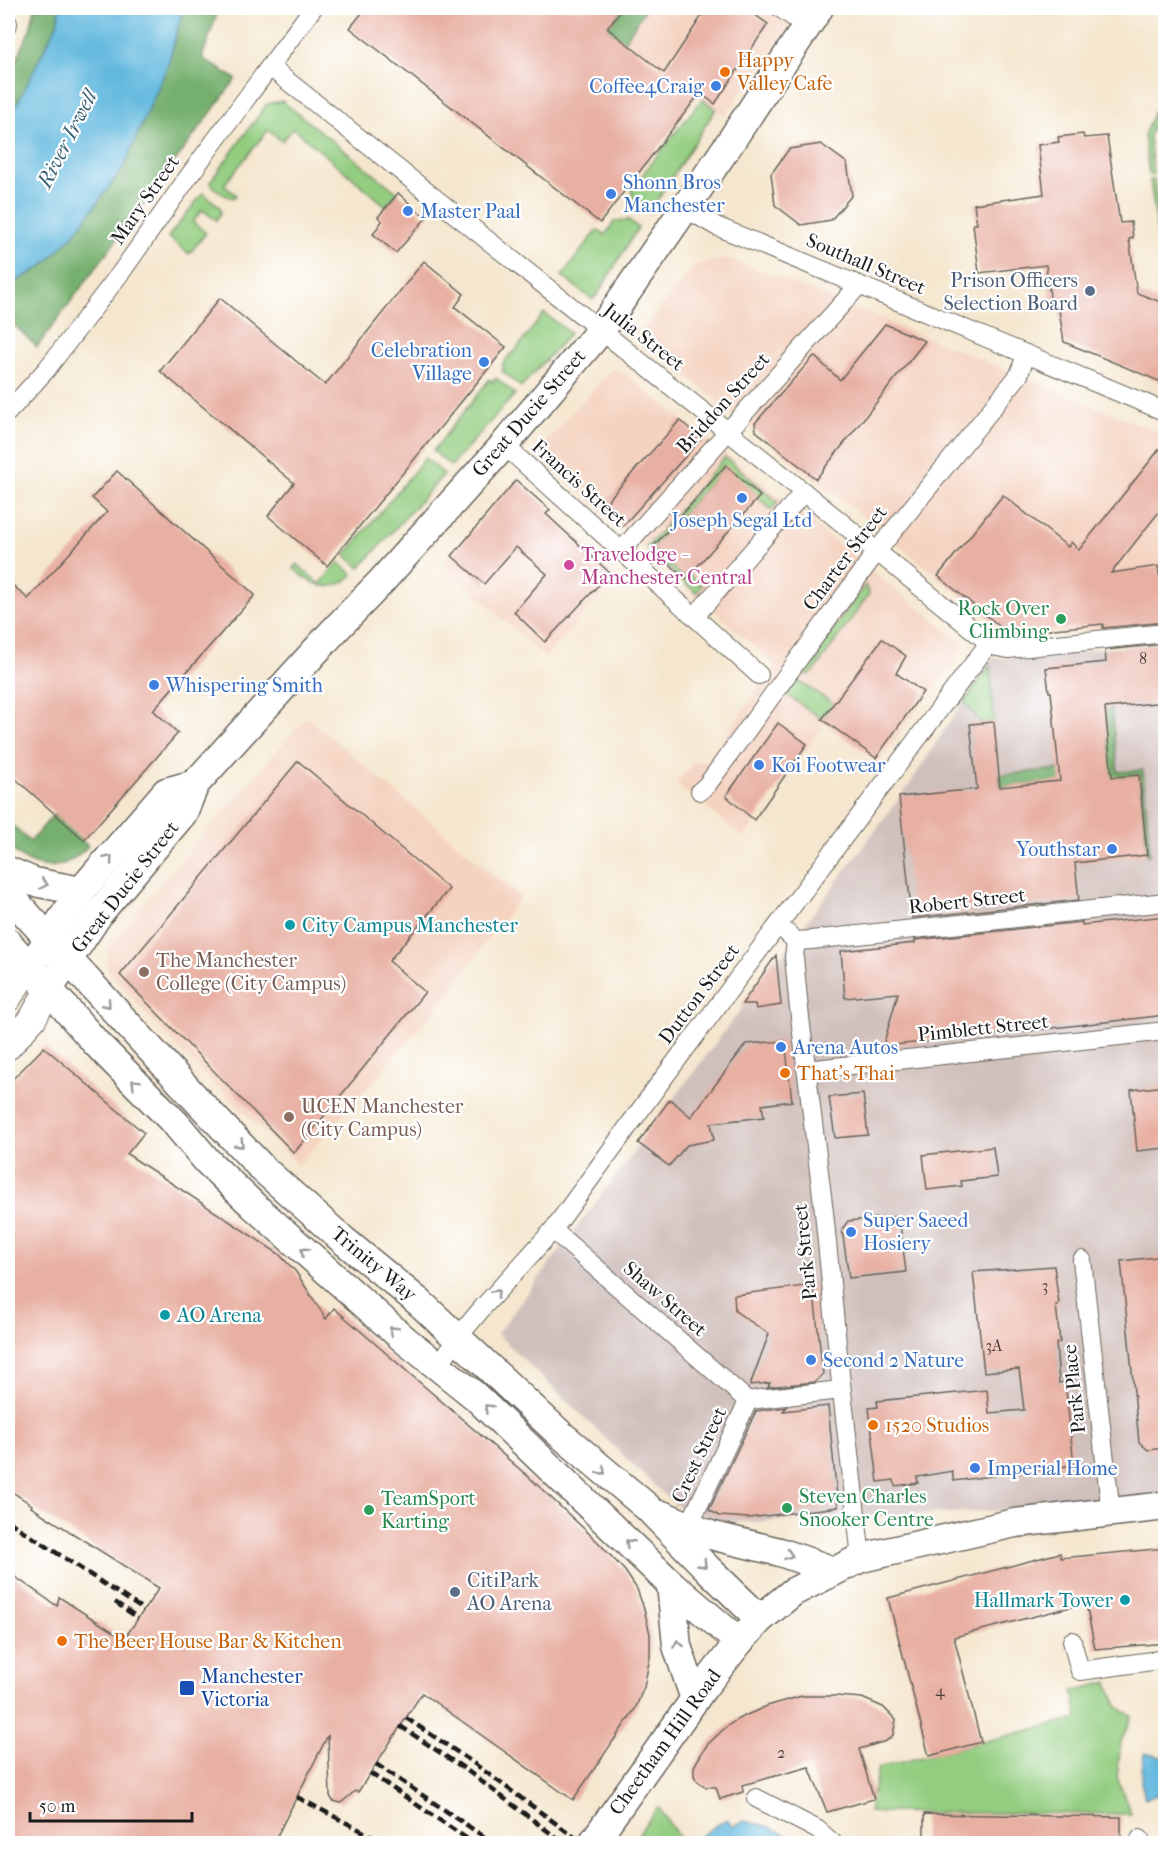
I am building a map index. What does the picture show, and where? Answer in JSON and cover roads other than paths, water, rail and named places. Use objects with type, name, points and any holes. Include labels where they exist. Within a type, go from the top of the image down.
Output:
[{"type":"highway","name":"Great Ducie Street","points":[[28,967],[59,950],[100,912],[183,813],[195,784],[504,445],[600,331],[812,17]]},
{"type":"highway","name":"Great Ducie Street","points":[[48,990],[59,950],[81,891],[166,792],[195,784]]},
{"type":"highway","points":[[8,871],[34,882],[81,891]]},
{"type":"highway","name":"Trinity Way","points":[[8,890],[19,906],[59,950],[263,1169],[343,1240],[420,1303],[586,1457],[647,1507],[760,1618]]},
{"type":"highway","name":"Trinity Way","points":[[8,943],[96,1043],[176,1124],[208,1162],[380,1319],[475,1396],[671,1584]]},
{"type":"highway","points":[[343,1240],[363,1275],[420,1327],[433,1346],[438,1366]]},
{"type":"highway","name":"Cheetham Hill Road","points":[[592,1844],[695,1699],[739,1642],[760,1618],[793,1592],[861,1558],[1015,1522],[1166,1506]]},
{"type":"highway","points":[[647,1507],[691,1528],[732,1541],[780,1552],[834,1571]]},
{"type":"highway","points":[[671,1584],[739,1642]]},
{"type":"highway","points":[[671,1584],[677,1646],[695,1699]]},
{"type":"main road","name":"Great Ducie Street","points":[[8,998],[28,967]]},
{"type":"main road","name":"Great Ducie Street","points":[[8,1046],[33,1018],[48,990]]},
{"type":"street","name":"Mary Street","points":[[8,412],[46,370],[122,271],[312,8]]},
{"type":"street","points":[[780,8],[812,17]]},
{"type":"street","name":"Julia Street","points":[[270,67],[804,492],[989,643]]},
{"type":"street","name":"Southall Street","points":[[685,208],[704,221],[1166,412]]},
{"type":"street","name":"Briddon Street","points":[[621,551],[859,285]]},
{"type":"street","name":"Charter Street","points":[[700,791],[707,785],[877,551],[1019,375],[1026,354]]},
{"type":"street","name":"Francis Street","points":[[504,445],[759,675]]},
{"type":"street","points":[[695,616],[804,492]]},
{"type":"street","points":[[989,643],[1008,649],[1166,633]]},
{"type":"street","name":"Dutton Street","points":[[438,1366],[458,1337],[553,1230],[655,1089],[989,643]]},
{"type":"street","name":"Robert Street","points":[[796,941],[1166,902]]},
{"type":"street","points":[[779,926],[796,941]]},
{"type":"street","name":"Park Street","points":[[796,941],[794,957],[806,1071],[824,1212],[841,1390],[861,1558]]},
{"type":"street","name":"Pimblett Street","points":[[806,1071],[1166,1031]]},
{"type":"street","name":"Shaw Street","points":[[553,1230],[748,1401]]},
{"type":"street","name":"Park Place","points":[[1082,1260],[1111,1513]]},
{"type":"street","points":[[748,1401],[841,1390]]},
{"type":"street","name":"Crest Street","points":[[691,1528],[694,1515],[748,1401]]},
{"type":"street","points":[[1072,1641],[1080,1671],[1166,1659]]},
{"type":"street","points":[[756,1798],[818,1830],[834,1844]]},
{"type":"water","name":"River Irwell","points":[[60,8],[183,8],[168,65],[123,168],[76,232],[43,266],[8,286],[8,122],[57,24]]},
{"type":"water","points":[[1144,1753],[1166,1758],[1165,1792],[1145,1799],[1141,1782]]},
{"type":"water","points":[[727,1819],[733,1826],[744,1821],[770,1827],[802,1843],[689,1843]]},
{"type":"railway","points":[[8,1521],[144,1610]]},
{"type":"railway","points":[[115,1602],[138,1618]]},
{"type":"railway","points":[[406,1718],[472,1762],[584,1844]]},
{"type":"railway","points":[[400,1726],[465,1769],[565,1844]]},
{"type":"railway","points":[[376,1764],[495,1844]]},
{"type":"railway","points":[[370,1773],[475,1844]]},
{"type":"railway","points":[[297,1797],[387,1844]]},
{"type":"place","name":"Happy Valley Cafe","points":[[725,72]]},
{"type":"place","name":"Coffee4Craig","points":[[716,86]]},
{"type":"place","name":"Shonn Bros Manchester","points":[[611,194]]},
{"type":"place","name":"Master Paal","points":[[408,211]]},
{"type":"place","name":"Prison Officers Selection Board","points":[[1090,291]]},
{"type":"place","name":"Celebration Village","points":[[484,362]]},
{"type":"place","name":"Joseph Segal Ltd","points":[[742,498]]},
{"type":"place","name":"Travelodge - Manchester Central","points":[[569,565]]},
{"type":"place","name":"Rock Over Climbing","points":[[1061,619]]},
{"type":"place","name":"Whispering Smith","points":[[154,685]]},
{"type":"place","name":"Koi Footwear","points":[[759,765]]},
{"type":"place","name":"Youthstar","points":[[1112,849]]},
{"type":"place","name":"City Campus Manchester","points":[[290,925]]},
{"type":"place","name":"The Manchester College (City Campus)","points":[[144,972]]},
{"type":"place","name":"Arena Autos","points":[[781,1047]]},
{"type":"place","name":"That’s Thai","points":[[785,1073]]},
{"type":"place","name":"UCEN Manchester (City Campus)","points":[[289,1117]]},
{"type":"place","name":"Super Saeed Hosiery","points":[[851,1232]]},
{"type":"place","name":"AO Arena","points":[[165,1315]]},
{"type":"place","name":"Second 2 Nature","points":[[811,1360]]},
{"type":"place","name":"1520 Studios","points":[[873,1425]]},
{"type":"place","name":"Imperial Home","points":[[975,1468]]},
{"type":"place","name":"Steven Charles Snooker Centre","points":[[787,1508]]},
{"type":"place","name":"TeamSport Karting","points":[[369,1510]]},
{"type":"place","name":"CitiPark AO Arena","points":[[455,1592]]},
{"type":"place","name":"Hallmark Tower","points":[[1125,1600]]},
{"type":"place","name":"The Beer House Bar & Kitchen","points":[[62,1641]]},
{"type":"place","name":"Manchester Victoria","points":[[187,1688]]}]
